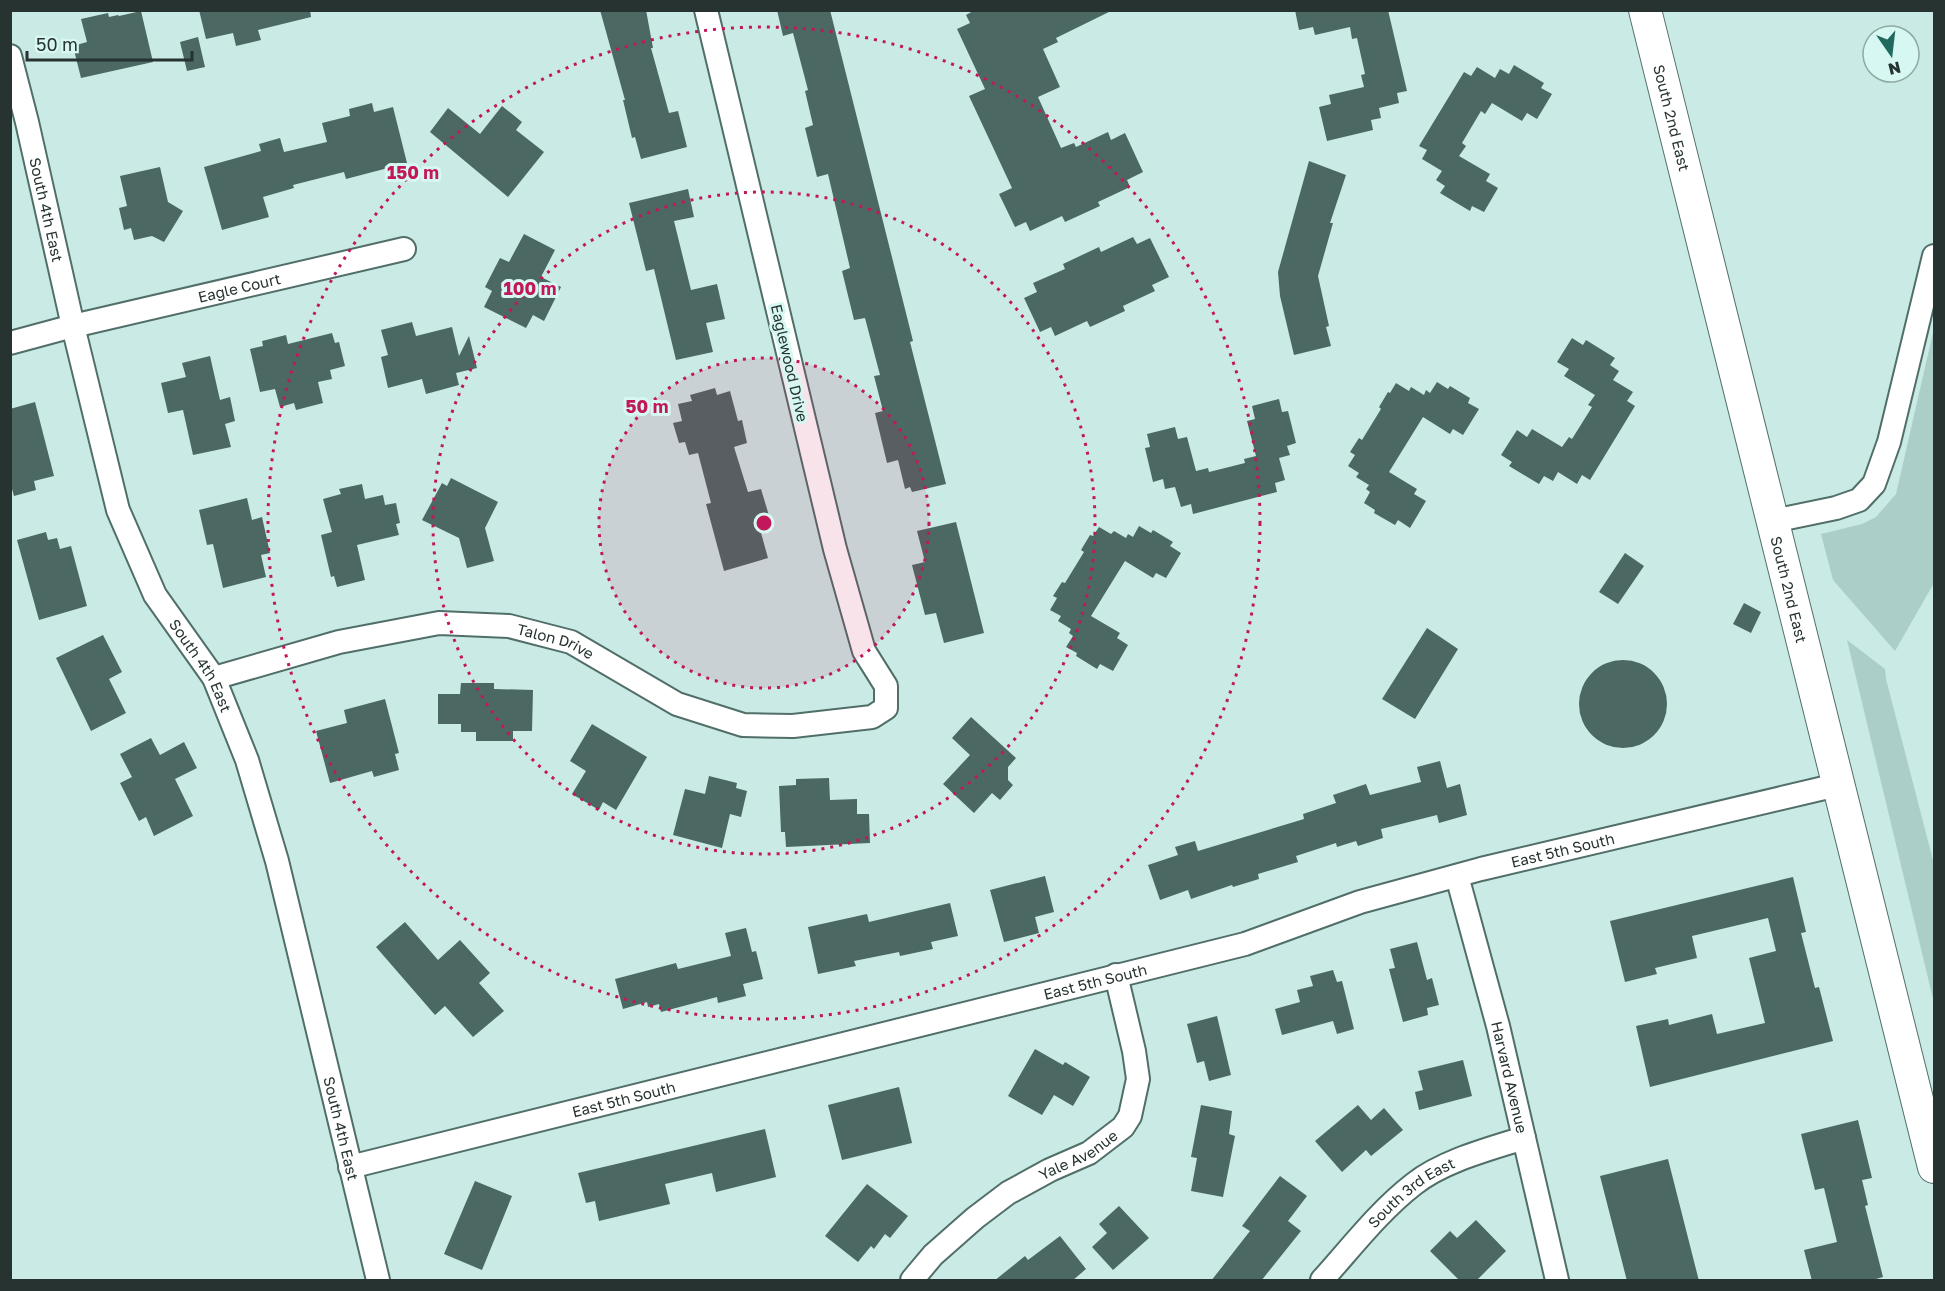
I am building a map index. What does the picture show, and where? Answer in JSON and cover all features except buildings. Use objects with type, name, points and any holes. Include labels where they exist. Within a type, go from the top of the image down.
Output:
[{"type":"main road","name":"South 2nd East","points":[[1645,10],[1837,785],[1926,1102],[1935,1167]]},
{"type":"street","name":"Eaglewood Drive","points":[[706,10],[834,549],[864,651],[886,686],[886,708],[884,709]]},
{"type":"street","name":"South 4th East","points":[[10,56],[118,510],[155,595],[214,678],[247,760],[277,861],[378,1281]]},
{"type":"street","name":"Eagle Court","points":[[10,343],[73,326],[405,249]]},
{"type":"street","points":[[1773,521],[1836,508],[1859,500],[1874,484],[1889,442],[1935,256]]},
{"type":"street","name":"Talon Drive","points":[[214,678],[339,642],[439,623],[509,626],[571,642],[677,705],[743,725],[793,726],[872,717],[884,709]]},
{"type":"street","name":"East 5th South","points":[[350,1167],[1245,944],[1360,902],[1457,876],[1837,785]]},
{"type":"street","name":"Harvard Avenue","points":[[1457,876],[1498,1026],[1557,1281]]},
{"type":"street","name":"Yale Avenue","points":[[912,1281],[933,1255],[1008,1193],[1050,1170],[1089,1153],[1123,1127],[1130,1116],[1138,1078],[1116,975]]},
{"type":"street","name":"South 3rd East","points":[[1322,1281],[1390,1206],[1415,1183],[1472,1154],[1524,1138]]},
{"type":"green space","points":[[1934,328],[1934,583],[1895,651],[1833,580],[1821,534],[1862,524],[1876,517],[1896,494]]},
{"type":"green space","points":[[1847,640],[1885,669],[1934,864],[1934,1003]]}]
